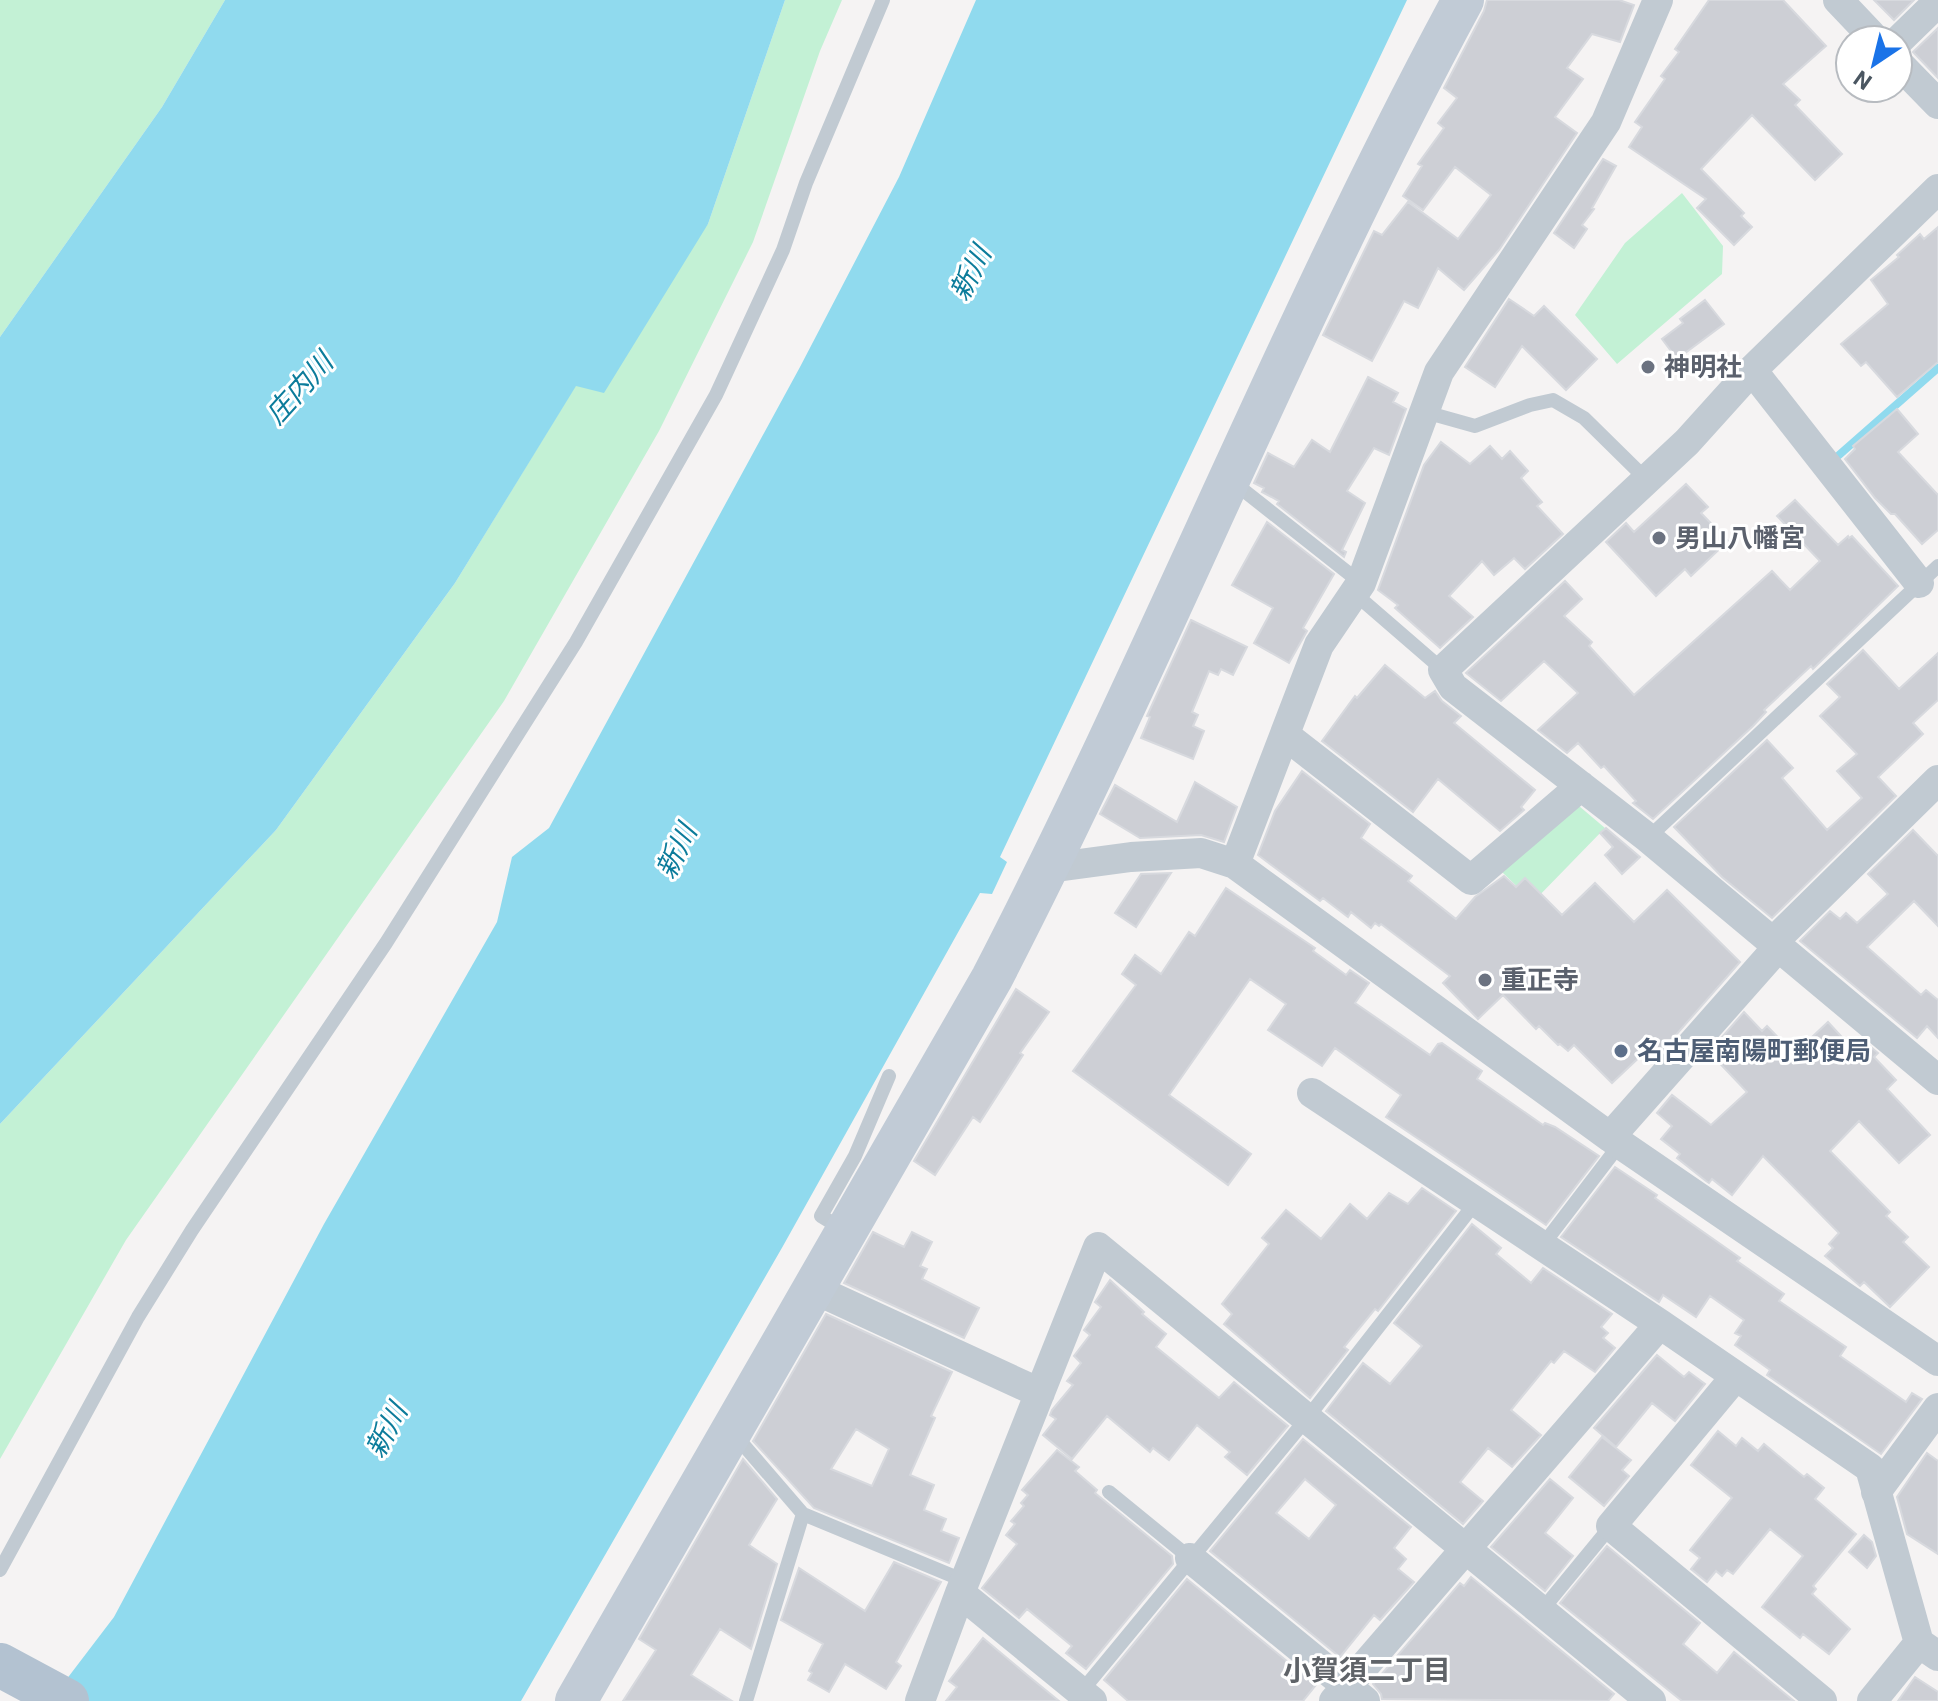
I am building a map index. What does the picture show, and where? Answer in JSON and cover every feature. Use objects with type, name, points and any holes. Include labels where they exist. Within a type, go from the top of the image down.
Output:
[{"type":"main road","points":[[0,1665],[67,1701]]},
{"type":"street","points":[[581,1699],[992,978],[1049,868],[1229,479],[1417,85],[1463,0]]},
{"type":"street","points":[[1235,864],[1319,645],[1358,588],[1439,372],[1606,122],[1658,0]]},
{"type":"street","points":[[1838,0],[1861,24]]},
{"type":"street","points":[[1914,25],[1938,2]]},
{"type":"street","points":[[1914,79],[1938,104]]},
{"type":"street","points":[[1938,189],[1752,370],[1687,442],[1443,670],[1453,687],[1648,838],[1938,1080]]},
{"type":"street","points":[[1752,370],[1928,574]]},
{"type":"street","points":[[1285,735],[1471,880],[1581,786]]},
{"type":"street","points":[[1615,1141],[1776,944],[1938,780]]},
{"type":"street","points":[[1049,868],[1131,857],[1201,853],[1235,864],[1615,1141],[1938,1361]]},
{"type":"street","points":[[1312,1093],[1870,1468],[1928,1650],[1872,1701]]},
{"type":"street","points":[[920,1701],[1098,1247],[1651,1701]]},
{"type":"street","points":[[814,1289],[1040,1393]]},
{"type":"street","points":[[1190,1558],[1348,1696],[1468,1549],[1660,1324]]},
{"type":"street","points":[[1736,1376],[1611,1526],[1822,1701]]},
{"type":"street","points":[[1876,1492],[1938,1408]]},
{"type":"street","points":[[963,1587],[1087,1696]]},
{"type":"lane","points":[[0,1570],[138,1317],[192,1230],[386,943],[559,668],[716,395],[783,250],[806,183],[883,0]]},
{"type":"lane","points":[[1425,412],[1475,426],[1530,405],[1553,400],[1584,418],[1647,480]]},
{"type":"lane","points":[[1229,479],[1358,588],[1443,670]]},
{"type":"lane","points":[[1648,838],[1928,574]]},
{"type":"lane","points":[[847,1231],[821,1216],[855,1156],[889,1076]]},
{"type":"lane","points":[[1542,1246],[1615,1141]]},
{"type":"lane","points":[[1087,1696],[1190,1558],[1308,1417],[1476,1202]]},
{"type":"lane","points":[[732,1431],[803,1514],[963,1587]]},
{"type":"lane","points":[[1109,1492],[1190,1558]]},
{"type":"lane","points":[[746,1701],[803,1514]]},
{"type":"lane","points":[[1542,1610],[1611,1526]]},
{"type":"green space","points":[[0,0],[225,0],[162,107],[0,337]]},
{"type":"green space","points":[[785,0],[842,0],[820,51],[753,242],[659,431],[504,701],[126,1240],[0,1459],[0,1124],[276,830],[455,583],[576,385],[708,224]]},
{"type":"green space","points":[[1682,193],[1723,246],[1722,274],[1617,364],[1575,315],[1625,243]]},
{"type":"green space","points":[[1579,806],[1605,828],[1533,902],[1502,872]]},
{"type":"water","name":"庄内川","points":[[225,0],[785,0],[708,224],[604,393],[576,386],[455,583],[276,830],[0,1124],[0,337],[162,107]]},
{"type":"water","name":"新川","points":[[976,0],[1407,0],[1000,857],[1007,862],[992,894],[980,893],[783,1246],[521,1701],[50,1701],[114,1617],[324,1224],[497,922],[512,857],[549,828],[800,367],[899,177]]},
{"type":"building","points":[[1487,0],[1619,0],[1634,5],[1620,42],[1592,34],[1567,68],[1583,79],[1555,117],[1577,133],[1499,250],[1464,290],[1438,268],[1418,308],[1404,301],[1372,361],[1323,335],[1374,231],[1382,235],[1408,202],[1458,239],[1491,195],[1455,167],[1423,210],[1403,196],[1422,166],[1418,164],[1444,128],[1438,123],[1457,98],[1444,88]]},
{"type":"building","points":[[1709,0],[1783,0],[1826,46],[1783,84],[1800,100],[1795,105],[1842,154],[1815,180],[1752,115],[1701,169],[1744,213],[1741,216],[1752,227],[1734,245],[1697,208],[1706,199],[1629,147],[1642,127],[1635,122],[1665,79],[1661,76],[1679,52],[1675,49]]},
{"type":"building","points":[[1874,0],[1914,0],[1894,20]]},
{"type":"building","points":[[1938,28],[1938,78],[1914,53]]},
{"type":"building","points":[[1603,159],[1616,166],[1594,209],[1582,225],[1587,229],[1574,248],[1554,233]]},
{"type":"building","points":[[1938,227],[1938,362],[1897,397],[1866,362],[1861,366],[1841,344],[1888,304],[1871,280],[1920,234],[1924,239]]},
{"type":"building","points":[[1509,299],[1534,316],[1544,306],[1597,359],[1566,390],[1522,346],[1495,387],[1465,367]]},
{"type":"building","points":[[1705,300],[1724,324],[1677,359],[1662,339],[1683,323],[1680,319]]},
{"type":"building","points":[[1368,377],[1398,393],[1393,402],[1406,409],[1389,455],[1374,448],[1347,491],[1365,503],[1342,550],[1346,552],[1344,557],[1277,504],[1279,501],[1262,492],[1264,488],[1254,483],[1268,453],[1294,467],[1312,440],[1330,452]]},
{"type":"building","points":[[1897,409],[1918,434],[1898,452],[1938,495],[1938,530],[1922,544],[1895,514],[1891,514],[1875,498],[1845,459],[1855,449],[1853,446]]},
{"type":"building","points":[[1441,442],[1470,464],[1490,446],[1502,459],[1510,451],[1528,471],[1521,478],[1542,502],[1537,506],[1563,534],[1525,569],[1514,558],[1494,575],[1482,561],[1449,596],[1473,617],[1440,648],[1395,608],[1398,605],[1378,590],[1424,465]]},
{"type":"building","points":[[1686,484],[1708,507],[1701,513],[1728,541],[1691,576],[1685,569],[1656,596],[1606,542],[1626,523],[1634,532]]},
{"type":"building","points":[[1795,500],[1838,545],[1852,536],[1898,586],[1813,669],[1811,666],[1764,710],[1766,712],[1753,726],[1653,819],[1633,803],[1636,801],[1604,766],[1601,768],[1578,743],[1567,753],[1538,730],[1578,693],[1544,661],[1501,701],[1466,673],[1565,581],[1582,599],[1564,616],[1592,642],[1589,646],[1634,695],[1772,571],[1790,590],[1820,561],[1777,516]]},
{"type":"building","points":[[1267,522],[1334,574],[1303,628],[1307,631],[1289,663],[1254,643],[1273,608],[1232,585]]},
{"type":"building","points":[[1191,620],[1247,647],[1233,675],[1221,669],[1218,675],[1209,671],[1192,712],[1198,715],[1193,726],[1204,731],[1193,759],[1141,738],[1150,717],[1147,716]]},
{"type":"building","points":[[1863,650],[1899,689],[1938,653],[1938,700],[1913,723],[1923,734],[1878,777],[1896,796],[1772,918],[1722,877],[1674,827],[1767,740],[1793,768],[1782,778],[1827,830],[1862,798],[1837,771],[1857,754],[1820,716],[1840,697],[1827,684]]},
{"type":"building","points":[[1385,665],[1425,698],[1435,691],[1461,716],[1454,723],[1535,790],[1521,807],[1524,810],[1500,831],[1438,779],[1413,812],[1322,741],[1355,696],[1357,698]]},
{"type":"building","points":[[1302,771],[1370,824],[1361,838],[1412,876],[1408,881],[1456,919],[1475,897],[1504,876],[1516,887],[1525,878],[1562,915],[1595,883],[1634,922],[1667,890],[1740,962],[1654,1060],[1646,1051],[1612,1083],[1574,1045],[1568,1051],[1539,1026],[1536,1029],[1503,995],[1478,1019],[1443,983],[1450,976],[1381,924],[1375,923],[1371,928],[1351,912],[1348,917],[1323,898],[1320,901],[1258,855],[1275,811]]},
{"type":"building","points":[[1195,782],[1237,807],[1224,842],[1201,835],[1140,838],[1100,814],[1115,785],[1177,822]]},
{"type":"building","points":[[1606,828],[1640,857],[1622,874],[1605,855],[1613,847],[1600,833]]},
{"type":"building","points":[[1913,830],[1938,856],[1938,926],[1914,901],[1867,947],[1921,995],[1926,990],[1938,1000],[1938,1038],[1927,1026],[1917,1038],[1800,941],[1830,911],[1840,919],[1846,913],[1857,923],[1888,894],[1868,874]]},
{"type":"building","points":[[1171,873],[1136,927],[1115,913],[1141,874]]},
{"type":"building","points":[[1226,888],[1315,948],[1313,951],[1346,975],[1350,970],[1369,983],[1355,1003],[1430,1055],[1442,1043],[1482,1071],[1477,1079],[1543,1125],[1555,1127],[1599,1156],[1546,1225],[1386,1117],[1401,1095],[1335,1048],[1322,1066],[1268,1030],[1286,1004],[1250,979],[1169,1095],[1251,1154],[1228,1185],[1073,1071],[1136,985],[1122,974],[1135,955],[1161,974],[1189,932],[1195,936]]},
{"type":"building","points":[[1016,989],[1049,1012],[1020,1053],[1023,1055],[980,1122],[973,1117],[935,1175],[914,1161]]},
{"type":"building","points":[[1744,1012],[1762,1031],[1767,1026],[1794,1054],[1828,1022],[1850,1046],[1859,1037],[1878,1053],[1874,1057],[1896,1080],[1887,1089],[1930,1135],[1899,1163],[1859,1121],[1830,1151],[1890,1212],[1886,1216],[1908,1237],[1903,1242],[1929,1267],[1890,1307],[1864,1282],[1860,1286],[1825,1256],[1833,1248],[1829,1244],[1839,1233],[1763,1156],[1732,1195],[1712,1179],[1709,1183],[1706,1181],[1677,1158],[1680,1154],[1661,1139],[1672,1126],[1657,1113],[1672,1095],[1711,1125],[1747,1092],[1709,1052]]},
{"type":"building","points":[[1615,1167],[1657,1195],[1655,1198],[1740,1258],[1737,1261],[1784,1294],[1779,1301],[1846,1347],[1840,1356],[1906,1402],[1912,1393],[1922,1399],[1881,1454],[1767,1375],[1770,1370],[1735,1345],[1741,1336],[1735,1333],[1744,1320],[1710,1296],[1696,1317],[1663,1295],[1659,1302],[1561,1237]]},
{"type":"building","points":[[1422,1188],[1456,1211],[1378,1311],[1375,1309],[1344,1347],[1348,1350],[1310,1398],[1224,1324],[1232,1314],[1222,1304],[1269,1244],[1262,1238],[1286,1210],[1321,1239],[1350,1204],[1367,1219],[1389,1193],[1408,1204]]},
{"type":"building","points":[[1472,1224],[1501,1248],[1496,1254],[1531,1283],[1543,1268],[1612,1314],[1601,1327],[1608,1333],[1603,1338],[1615,1348],[1595,1372],[1564,1351],[1554,1363],[1551,1361],[1511,1410],[1541,1435],[1512,1467],[1488,1448],[1460,1482],[1483,1501],[1463,1524],[1326,1411],[1363,1363],[1390,1384],[1422,1346],[1394,1323]]},
{"type":"building","points":[[873,1232],[904,1247],[912,1232],[932,1242],[920,1266],[927,1269],[922,1279],[979,1308],[964,1338],[844,1283]]},
{"type":"building","points":[[1110,1280],[1166,1334],[1156,1347],[1219,1398],[1234,1382],[1288,1426],[1247,1475],[1225,1457],[1230,1452],[1197,1425],[1169,1460],[1153,1448],[1150,1452],[1107,1416],[1072,1459],[1043,1435],[1056,1419],[1050,1415],[1052,1410],[1073,1385],[1067,1381],[1081,1363],[1074,1356],[1090,1335],[1084,1330],[1101,1307],[1095,1302]]},
{"type":"building","points":[[826,1314],[952,1372],[931,1416],[935,1418],[910,1475],[934,1485],[924,1510],[946,1519],[941,1531],[959,1538],[949,1563],[814,1508],[753,1441]],"holes":[[[856,1429],[889,1449],[872,1486],[831,1469]]]},
{"type":"building","points":[[1657,1355],[1684,1377],[1689,1372],[1705,1384],[1675,1421],[1652,1403],[1616,1447],[1594,1428]]},
{"type":"building","points":[[1718,1431],[1736,1446],[1742,1438],[1758,1451],[1764,1444],[1804,1477],[1807,1474],[1824,1488],[1815,1499],[1856,1534],[1813,1586],[1816,1589],[1812,1594],[1850,1629],[1829,1654],[1803,1634],[1800,1638],[1762,1607],[1803,1556],[1770,1529],[1733,1574],[1727,1570],[1722,1576],[1716,1571],[1707,1582],[1691,1569],[1700,1558],[1690,1550],[1732,1498],[1691,1465]]},
{"type":"building","points":[[1602,1437],[1631,1460],[1622,1470],[1629,1476],[1604,1506],[1569,1477]]},
{"type":"building","points":[[1303,1439],[1411,1527],[1394,1548],[1406,1559],[1398,1569],[1414,1582],[1380,1620],[1374,1615],[1340,1657],[1210,1551]],"holes":[[[1305,1479],[1336,1505],[1309,1539],[1276,1513]]]},
{"type":"building","points":[[1057,1450],[1079,1467],[1075,1471],[1097,1490],[1095,1493],[1172,1556],[1173,1564],[1086,1669],[1066,1653],[1072,1646],[1027,1609],[1019,1618],[982,1588],[1017,1544],[1006,1535],[1015,1524],[1011,1521],[1024,1506],[1021,1503],[1028,1495],[1022,1490]]},
{"type":"building","points":[[1927,1453],[1938,1461],[1938,1554],[1907,1534],[1897,1497]]},
{"type":"building","points":[[743,1459],[777,1499],[749,1545],[777,1564],[751,1649],[720,1629],[691,1675],[732,1701],[623,1701],[656,1650],[639,1639]]},
{"type":"building","points":[[1550,1479],[1573,1498],[1545,1533],[1573,1556],[1545,1591],[1491,1547]]},
{"type":"building","points":[[1864,1535],[1872,1542],[1876,1556],[1867,1568],[1849,1552]]},
{"type":"building","points":[[1607,1546],[1700,1623],[1683,1644],[1717,1673],[1734,1652],[1794,1701],[1682,1701],[1560,1603]]},
{"type":"building","points":[[894,1562],[941,1582],[896,1662],[901,1666],[886,1689],[845,1664],[829,1692],[808,1680],[812,1673],[809,1671],[823,1644],[781,1620],[799,1568],[865,1611]]},
{"type":"building","points":[[1471,1577],[1614,1694],[1608,1701],[1382,1699],[1373,1684],[1460,1583],[1464,1586]]},
{"type":"building","points":[[1187,1579],[1316,1685],[1303,1701],[1128,1701],[1104,1680]]},
{"type":"building","points":[[983,1638],[1059,1701],[946,1701],[957,1687],[949,1681]]},
{"type":"building","points":[[1915,1677],[1938,1692],[1938,1701],[1898,1701]]},
{"type":"waterway","points":[[1839,455],[1938,368]]},
{"type":"place","name":"神明社","points":[[1648,367]]},
{"type":"place","name":"男山八幡宮","points":[[1659,538]]},
{"type":"place","name":"重正寺","points":[[1485,980]]},
{"type":"place","name":"名古屋南陽町郵便局","points":[[1621,1051]]},
{"type":"district","name":"小賀須二丁目","points":[[1367,1670]]}]
